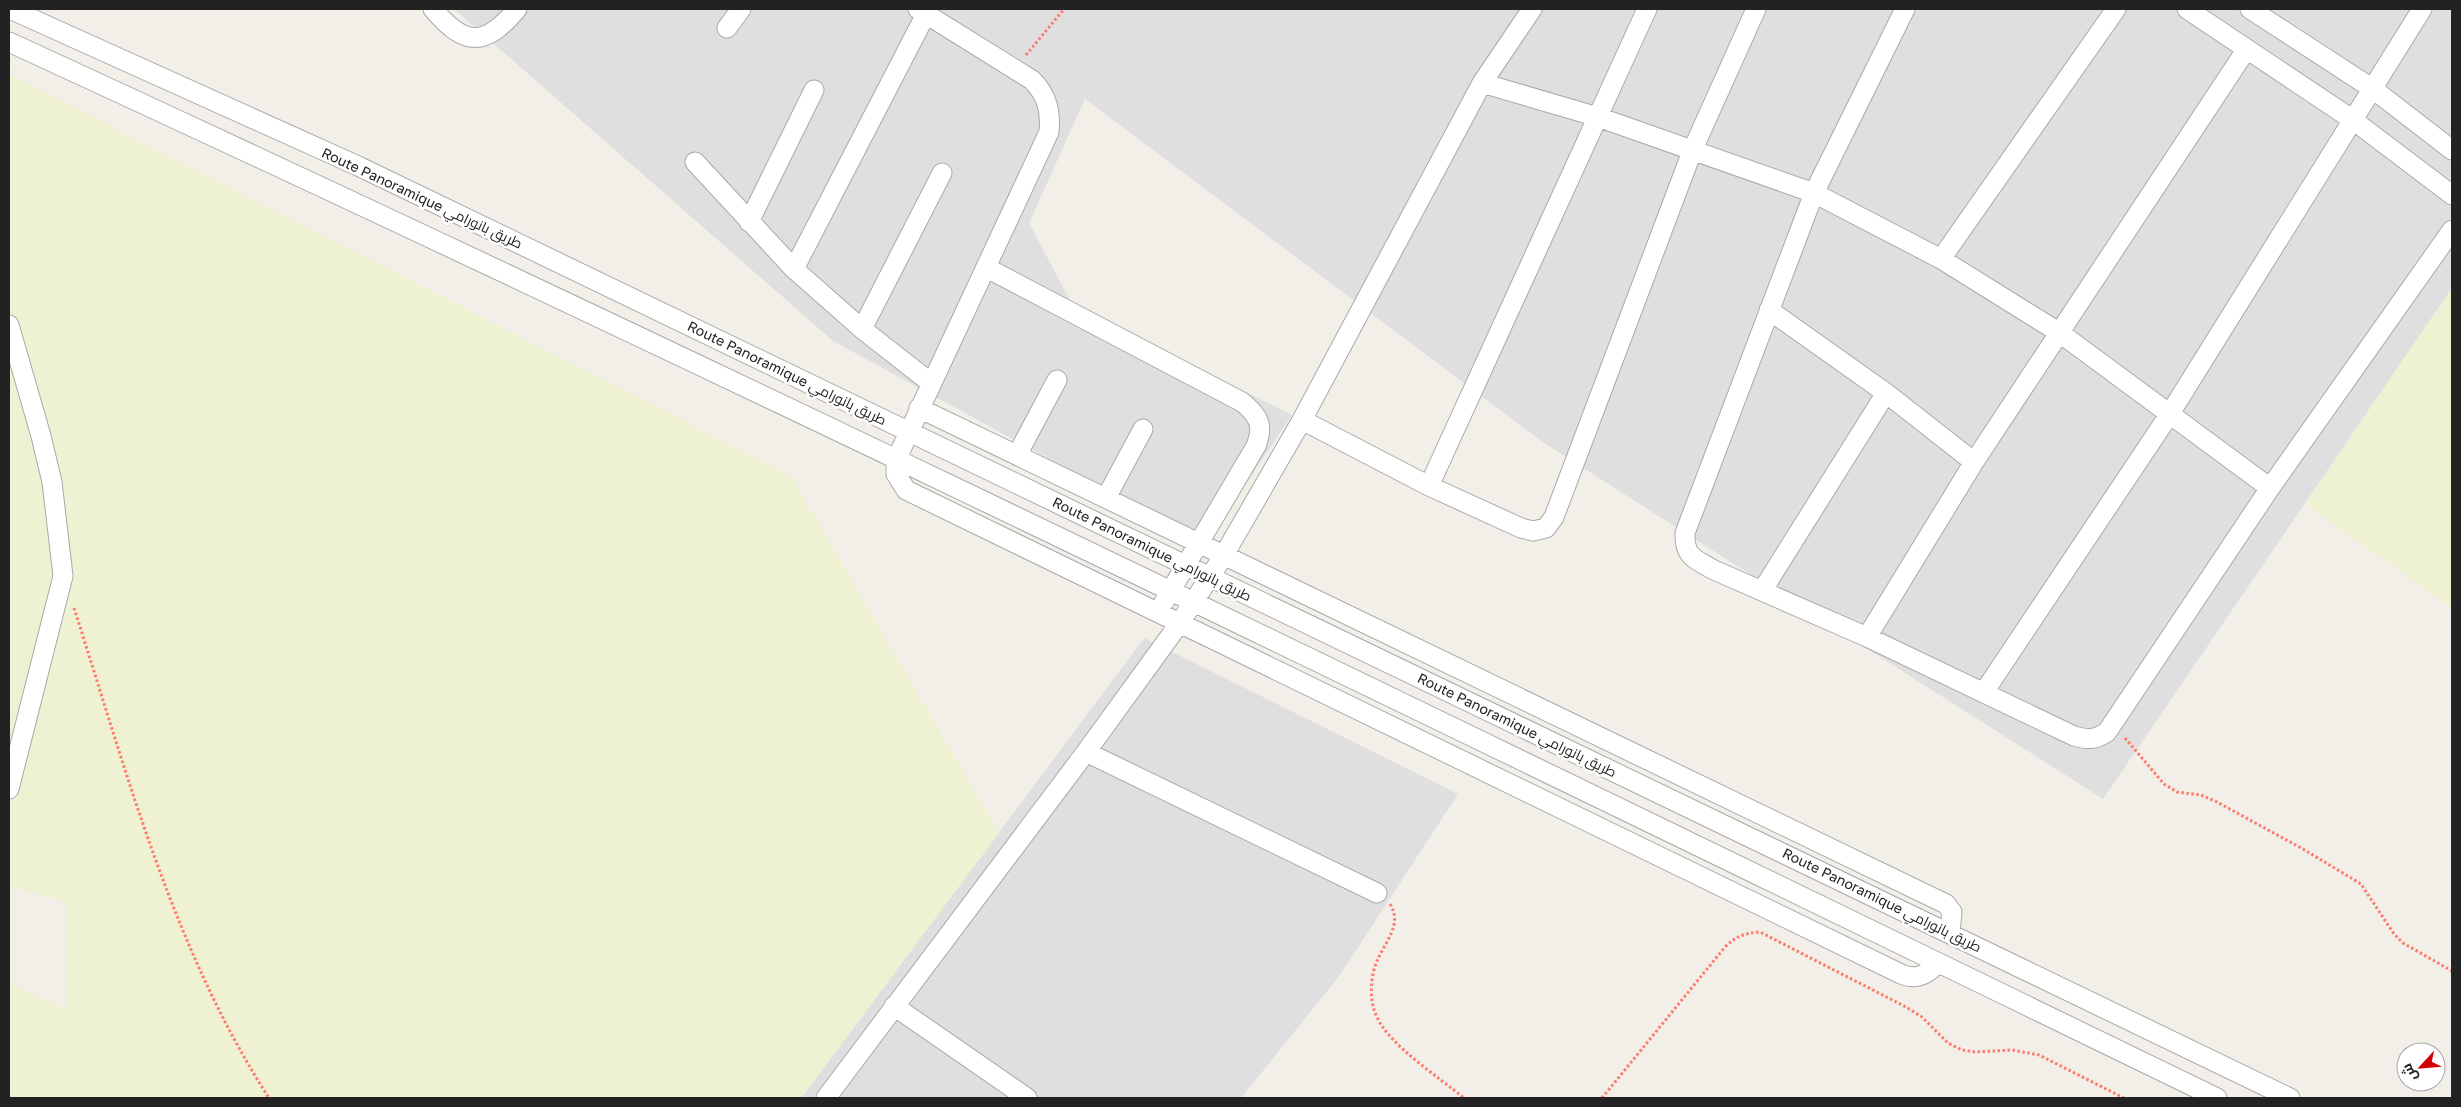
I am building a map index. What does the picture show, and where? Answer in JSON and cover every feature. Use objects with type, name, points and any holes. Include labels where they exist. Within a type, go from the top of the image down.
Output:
[{"type":"street","name":"Route Panoramique طريق بانورامي","points":[[10,9],[358,166],[2290,1098]]},
{"type":"street","points":[[433,9],[454,32],[469,37],[484,36],[498,29],[517,9]]},
{"type":"street","points":[[727,28],[741,9]]},
{"type":"street","points":[[826,1098],[1180,624],[1224,555],[1302,420],[1482,83],[1532,9]]},
{"type":"street","points":[[1429,486],[1647,9]]},
{"type":"street","points":[[1302,420],[1429,486],[1521,528],[1533,531],[1546,528],[1552,522],[1693,150],[1756,9]]},
{"type":"street","points":[[1905,9],[1814,193],[1685,533],[1686,550],[1693,558],[1714,570],[1867,637],[2086,740],[2097,738],[2107,732],[2113,724],[2270,488],[2452,230]]},
{"type":"street","points":[[1941,259],[2116,9]]},
{"type":"street","points":[[2187,9],[2353,120],[2452,195]]},
{"type":"street","points":[[2250,9],[2373,89],[2452,150]]},
{"type":"street","points":[[1984,692],[2169,415],[2422,9]]},
{"type":"street","points":[[794,269],[922,11],[1032,80],[1041,89],[1048,104],[1049,132],[987,268],[908,430],[896,460],[898,480],[912,494],[1901,974],[1909,977],[1924,975],[1938,963]]},
{"type":"street","points":[[9,42],[343,196],[896,460],[2217,1098]]},
{"type":"street","points":[[1867,637],[1974,462],[2246,50]]},
{"type":"street","points":[[1482,83],[1598,117],[1814,193],[1941,259],[2060,333],[2270,488]]},
{"type":"street","points":[[749,222],[814,90]]},
{"type":"street","points":[[695,162],[794,269],[862,329],[931,383]]},
{"type":"street","points":[[862,329],[942,173]]},
{"type":"street","points":[[987,268],[1242,402],[1252,410],[1259,420],[1261,434],[1256,446],[1158,614]]},
{"type":"street","points":[[1769,310],[1886,394],[1974,462]]},
{"type":"street","points":[[9,325],[41,436],[52,482],[63,576],[9,789]]},
{"type":"street","points":[[1017,455],[1057,380]]},
{"type":"street","points":[[1762,591],[1886,394]]},
{"type":"street","points":[[919,408],[1946,904],[1952,912],[1950,933]]},
{"type":"street","points":[[1106,498],[1143,429]]},
{"type":"street","points":[[1086,752],[1377,893]]},
{"type":"street","points":[[1988,987],[2002,958]]},
{"type":"street","points":[[894,1006],[1027,1098]]},
{"type":"path","points":[[1014,68],[1064,9]]},
{"type":"path","points":[[72,604],[157,866],[182,930],[218,1009],[269,1098]]},
{"type":"path","points":[[2113,724],[2164,784],[2177,792],[2200,795],[2217,802],[2302,849],[2360,884],[2394,934],[2452,971]]},
{"type":"path","points":[[1377,893],[1388,900],[1394,910],[1395,922],[1376,962],[1372,979],[1372,999],[1377,1017],[1400,1046],[1464,1098]]},
{"type":"path","points":[[1602,1098],[1725,947],[1741,935],[1760,932],[1906,1007],[1922,1017],[1954,1047],[1968,1052],[2012,1050],[2039,1055],[2124,1098]]},
{"type":"shaded area","points":[[454,9],[2452,9],[2452,288],[2103,799],[1544,443],[1085,99],[1029,223],[1073,306],[1292,415],[1205,544],[833,341]]},
{"type":"shaded area","points":[[1144,638],[1458,794],[1340,975],[1241,1098],[801,1098]]},
{"type":"green space","points":[[9,74],[791,476],[999,833],[801,1098],[9,1098],[9,983],[66,1009],[66,902],[9,887]]},
{"type":"green space","points":[[2452,288],[2452,608],[2305,504]]}]
